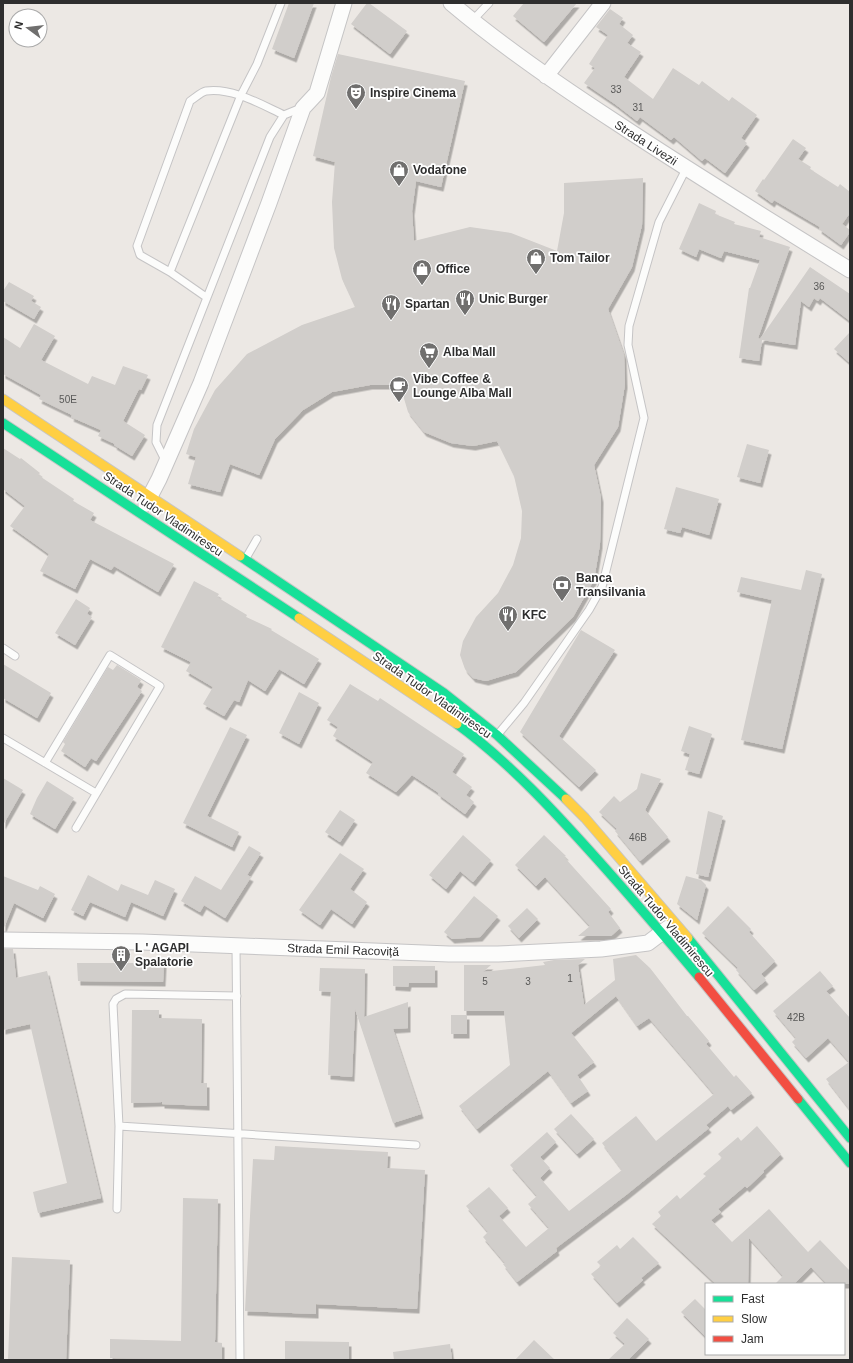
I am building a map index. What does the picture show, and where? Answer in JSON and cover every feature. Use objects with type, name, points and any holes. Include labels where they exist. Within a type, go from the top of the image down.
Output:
[{"type":"main road","name":"Strada Tudor Vladimirescu","points":[[3,399],[444,693],[497,735],[554,787],[585,818],[675,922],[850,1138]]},
{"type":"main road","name":"Strada Tudor Vladimirescu","points":[[3,423],[450,719],[488,749],[542,799],[573,832],[662,934],[850,1163]]},
{"type":"street","points":[[140,514],[160,479],[200,383],[269,203],[303,108],[317,93],[344,3]]},
{"type":"street","name":"Strada Livezii","points":[[451,3],[472,21],[546,76],[686,169],[850,270]]},
{"type":"street","points":[[546,76],[603,3]]},
{"type":"street","name":"Strada Emil Racoviță","points":[[3,940],[142,942],[449,954],[498,954],[601,950],[648,943],[662,934],[675,922]]},
{"type":"lane","points":[[170,272],[241,95],[257,64],[281,3]]},
{"type":"lane","points":[[472,21],[489,3]]},
{"type":"lane","points":[[206,297],[170,272],[140,255],[137,246],[190,101],[205,91],[218,91],[241,95],[284,115]]},
{"type":"lane","points":[[166,463],[156,442],[157,425],[206,297],[270,137],[284,115],[303,108]]},
{"type":"lane","points":[[497,735],[524,702],[589,610],[602,587],[644,418],[628,345],[629,326],[659,222],[686,169]]},
{"type":"lane","points":[[245,560],[257,539]]},
{"type":"lane","points":[[3,648],[15,656]]},
{"type":"lane","points":[[45,763],[110,655],[160,686],[76,828]]},
{"type":"lane","points":[[3,738],[96,794]]},
{"type":"lane","points":[[236,946],[240,1360]]},
{"type":"lane","points":[[117,1209],[119,1126],[113,1004],[116,999],[125,994],[237,996]]},
{"type":"lane","points":[[119,1126],[416,1145]]},
{"type":"building","points":[[289,3],[314,3],[294,58],[272,49]]},
{"type":"building","points":[[367,3],[407,31],[390,54],[351,24]]},
{"type":"building","points":[[524,3],[577,3],[544,42],[513,16]]},
{"type":"building","points":[[610,9],[623,18],[619,24],[633,35],[627,43],[641,52],[624,77],[653,99],[673,68],[699,85],[702,81],[729,101],[732,97],[757,115],[741,138],[747,143],[725,173],[705,158],[702,161],[674,137],[671,140],[640,117],[637,121],[584,83],[595,68],[589,64],[608,35],[596,27]]},
{"type":"building","name":"Alba Mall","points":[[338,54],[465,81],[441,187],[416,181],[412,211],[414,241],[470,227],[511,233],[557,251],[564,213],[564,183],[643,178],[642,225],[632,267],[608,309],[624,355],[625,384],[618,427],[594,465],[601,498],[600,544],[594,580],[573,617],[516,672],[486,681],[473,678],[465,669],[460,655],[463,641],[476,617],[498,593],[513,565],[521,538],[522,511],[514,476],[497,441],[473,446],[451,443],[424,432],[408,412],[400,385],[370,385],[332,392],[303,410],[275,439],[259,475],[230,464],[220,492],[188,484],[196,457],[186,454],[194,429],[215,390],[247,354],[302,325],[355,307],[342,279],[334,248],[332,202],[335,162],[313,156],[331,77]]},
{"type":"building","points":[[793,139],[806,148],[798,159],[811,167],[810,169],[838,187],[840,184],[850,192],[850,213],[842,224],[850,230],[850,232],[841,245],[819,229],[820,227],[774,200],[772,203],[755,191]]},
{"type":"building","points":[[699,203],[716,211],[715,214],[735,222],[734,224],[761,231],[759,237],[790,247],[758,338],[760,339],[810,267],[850,294],[850,321],[820,298],[818,301],[814,298],[809,307],[801,301],[795,345],[762,340],[759,361],[739,358],[749,288],[760,260],[724,251],[721,258],[699,249],[696,257],[679,249]]},
{"type":"building","points":[[9,282],[34,296],[31,301],[41,307],[34,319],[3,301],[3,291]]},
{"type":"building","points":[[34,324],[55,336],[41,360],[88,384],[92,376],[115,385],[123,366],[148,375],[141,390],[139,389],[123,421],[145,435],[132,456],[114,445],[115,444],[98,436],[101,430],[71,417],[72,415],[39,399],[41,395],[3,374],[3,337],[20,348]]},
{"type":"building","points":[[850,332],[850,363],[834,349]]},
{"type":"building","points":[[747,444],[769,450],[760,483],[737,477]]},
{"type":"building","points":[[3,448],[20,459],[21,458],[40,473],[38,475],[74,499],[73,501],[94,513],[90,520],[174,564],[158,592],[114,566],[111,570],[90,559],[75,589],[40,571],[49,554],[10,526],[25,506],[3,489]]},
{"type":"building","points":[[676,487],[719,499],[709,535],[682,527],[680,533],[664,529]]},
{"type":"building","points":[[806,570],[822,574],[782,749],[741,740],[772,600],[737,592],[741,577],[801,590]]},
{"type":"building","points":[[194,581],[219,594],[217,597],[247,615],[246,617],[272,629],[271,630],[319,659],[304,684],[279,669],[265,691],[248,680],[239,702],[234,700],[224,716],[203,704],[213,687],[186,671],[191,662],[161,647]]},
{"type":"building","points":[[76,599],[90,608],[87,614],[92,617],[75,645],[55,633]]},
{"type":"building","points":[[581,630],[615,650],[559,736],[596,770],[579,787],[520,732]]},
{"type":"building","points":[[3,664],[51,693],[37,718],[3,698]]},
{"type":"building","points":[[117,665],[141,680],[137,687],[142,691],[96,761],[91,758],[85,767],[61,751],[65,744],[63,742],[108,667],[113,670]]},
{"type":"building","points":[[350,684],[378,701],[380,698],[464,754],[452,772],[472,787],[466,795],[474,802],[465,814],[438,794],[439,793],[412,775],[396,792],[366,773],[373,762],[333,736],[338,727],[327,720]]},
{"type":"building","points":[[299,692],[319,703],[299,744],[279,733]]},
{"type":"building","points":[[689,726],[712,734],[699,774],[685,770],[690,754],[681,751]]},
{"type":"building","points":[[230,727],[247,735],[207,816],[239,832],[232,847],[183,823]]},
{"type":"building","points":[[641,773],[661,779],[645,810],[668,837],[640,861],[615,831],[617,829],[599,812],[614,796],[620,802],[637,789]]},
{"type":"building","points":[[3,778],[23,790],[3,825]]},
{"type":"building","points":[[47,781],[74,798],[55,829],[30,814]]},
{"type":"building","points":[[340,810],[355,820],[340,842],[325,832]]},
{"type":"building","points":[[708,811],[723,816],[708,877],[696,874]]},
{"type":"building","points":[[463,835],[491,860],[473,882],[460,871],[446,889],[429,875]]},
{"type":"building","points":[[544,835],[566,856],[564,857],[611,909],[608,912],[620,928],[611,936],[578,936],[590,926],[545,877],[536,886],[515,865]]},
{"type":"building","points":[[249,846],[261,853],[247,875],[251,877],[225,918],[204,905],[200,912],[181,901],[195,876],[221,890]]},
{"type":"building","points":[[340,853],[364,869],[350,889],[367,902],[352,924],[331,909],[320,925],[299,910]]},
{"type":"building","points":[[88,875],[118,891],[121,884],[148,895],[155,880],[175,889],[163,916],[131,902],[125,917],[90,902],[83,916],[71,910]]},
{"type":"building","points":[[3,876],[38,890],[40,886],[55,894],[43,918],[14,903],[3,930]]},
{"type":"building","points":[[686,876],[701,880],[706,885],[697,920],[677,904]]},
{"type":"building","points":[[474,896],[498,916],[480,937],[452,939],[444,932]]},
{"type":"building","points":[[728,906],[751,929],[749,932],[775,961],[761,974],[766,980],[754,990],[736,970],[738,968],[702,933]]},
{"type":"building","points":[[527,908],[538,919],[519,938],[508,926]]},
{"type":"building","points":[[3,949],[13,949],[16,978],[47,971],[101,1198],[38,1213],[33,1192],[67,1183],[30,1024],[3,1030]]},
{"type":"building","points":[[636,955],[650,968],[687,1016],[709,1041],[706,1044],[734,1077],[736,1075],[752,1093],[731,1110],[728,1106],[706,1125],[709,1128],[626,1195],[556,1248],[557,1251],[517,1282],[503,1264],[505,1263],[483,1237],[488,1232],[466,1206],[489,1187],[508,1208],[499,1216],[526,1247],[549,1228],[528,1204],[537,1196],[510,1165],[547,1132],[556,1142],[540,1157],[550,1168],[540,1178],[569,1211],[622,1170],[602,1143],[636,1116],[656,1141],[714,1094],[649,1018],[637,1026],[616,996],[571,1033],[594,1062],[577,1075],[588,1091],[571,1103],[548,1071],[477,1129],[459,1106],[510,1065],[504,1011],[464,1011],[464,965],[491,965],[483,972],[545,965],[543,962],[554,960],[585,959],[578,965],[584,1005],[615,980],[613,959]]},
{"type":"building","name":"L ' AGAPI Spalatorie","points":[[77,963],[164,963],[163,982],[78,981]]},
{"type":"building","points":[[393,966],[435,966],[435,983],[409,983],[408,987],[393,986]]},
{"type":"building","points":[[320,968],[365,969],[364,1017],[408,1002],[408,1028],[393,1029],[421,1114],[393,1123],[355,1009],[352,1077],[328,1075],[331,992],[319,991]]},
{"type":"building","points":[[820,971],[833,986],[826,991],[850,1018],[850,1110],[826,1079],[849,1062],[828,1038],[806,1058],[792,1042],[796,1038],[773,1011]]},
{"type":"building","points":[[132,1010],[159,1010],[159,1018],[202,1019],[201,1083],[207,1083],[207,1106],[162,1104],[162,1102],[131,1103]]},
{"type":"building","points":[[451,1015],[467,1015],[467,1034],[451,1034]]},
{"type":"building","points":[[571,1114],[594,1139],[577,1154],[554,1129]]},
{"type":"building","points":[[757,1126],[781,1154],[747,1188],[745,1186],[718,1209],[721,1212],[711,1220],[732,1242],[769,1209],[808,1252],[820,1240],[850,1271],[850,1284],[826,1283],[811,1267],[795,1283],[776,1283],[783,1276],[749,1238],[748,1283],[715,1283],[652,1224],[661,1216],[658,1212],[677,1195],[680,1199],[706,1176],[703,1174],[722,1158],[718,1154],[738,1137],[741,1141]]},
{"type":"building","points":[[275,1146],[388,1152],[387,1168],[425,1170],[417,1309],[316,1304],[316,1314],[245,1311],[253,1159],[274,1160]]},
{"type":"building","points":[[183,1198],[218,1199],[215,1342],[222,1343],[222,1360],[110,1358],[110,1339],[181,1341]]},
{"type":"building","points":[[633,1237],[659,1263],[641,1278],[643,1280],[617,1303],[591,1274],[601,1266],[597,1262],[617,1245],[620,1249]]},
{"type":"building","points":[[12,1257],[70,1260],[66,1360],[8,1360]]},
{"type":"building","points":[[695,1299],[705,1309],[705,1336],[681,1312]]},
{"type":"building","points":[[627,1318],[649,1339],[628,1360],[608,1360],[625,1344],[613,1333]]},
{"type":"building","points":[[534,1340],[555,1360],[515,1360]]},
{"type":"building","points":[[285,1341],[349,1342],[349,1360],[285,1360]]},
{"type":"building","points":[[450,1344],[452,1360],[394,1360],[393,1352]]},
{"type":"traffic: fast","points":[[3,423],[299,618]]},
{"type":"traffic: fast","points":[[240,556],[444,693],[497,735],[566,799]]},
{"type":"traffic: fast","points":[[457,724],[495,754],[548,805],[649,918],[699,977]]},
{"type":"traffic: fast","points":[[688,938],[850,1138]]},
{"type":"traffic: fast","points":[[798,1099],[850,1163]]},
{"type":"traffic: slow","points":[[3,399],[240,556]]},
{"type":"traffic: slow","points":[[299,618],[457,724]]},
{"type":"traffic: slow","points":[[566,799],[585,818],[688,938]]},
{"type":"traffic: jam","points":[[699,977],[798,1099]]},
{"type":"place","name":"Inspire Cinema","points":[[356,110]]},
{"type":"place","name":"Vodafone","points":[[399,187]]},
{"type":"place","name":"Tom Tailor","points":[[536,275]]},
{"type":"place","name":"Office","points":[[422,286]]},
{"type":"place","name":"Unic Burger","points":[[465,316]]},
{"type":"place","name":"Spartan","points":[[391,321]]},
{"type":"place","name":"Alba Mall","points":[[429,369]]},
{"type":"place","name":"Vibe Coffee & Lounge Alba Mall","points":[[399,403]]},
{"type":"place","name":"Banca Transilvania","points":[[562,602]]},
{"type":"place","name":"KFC","points":[[508,632]]},
{"type":"place","name":"L ' AGAPI Spalatorie","points":[[121,972]]}]
